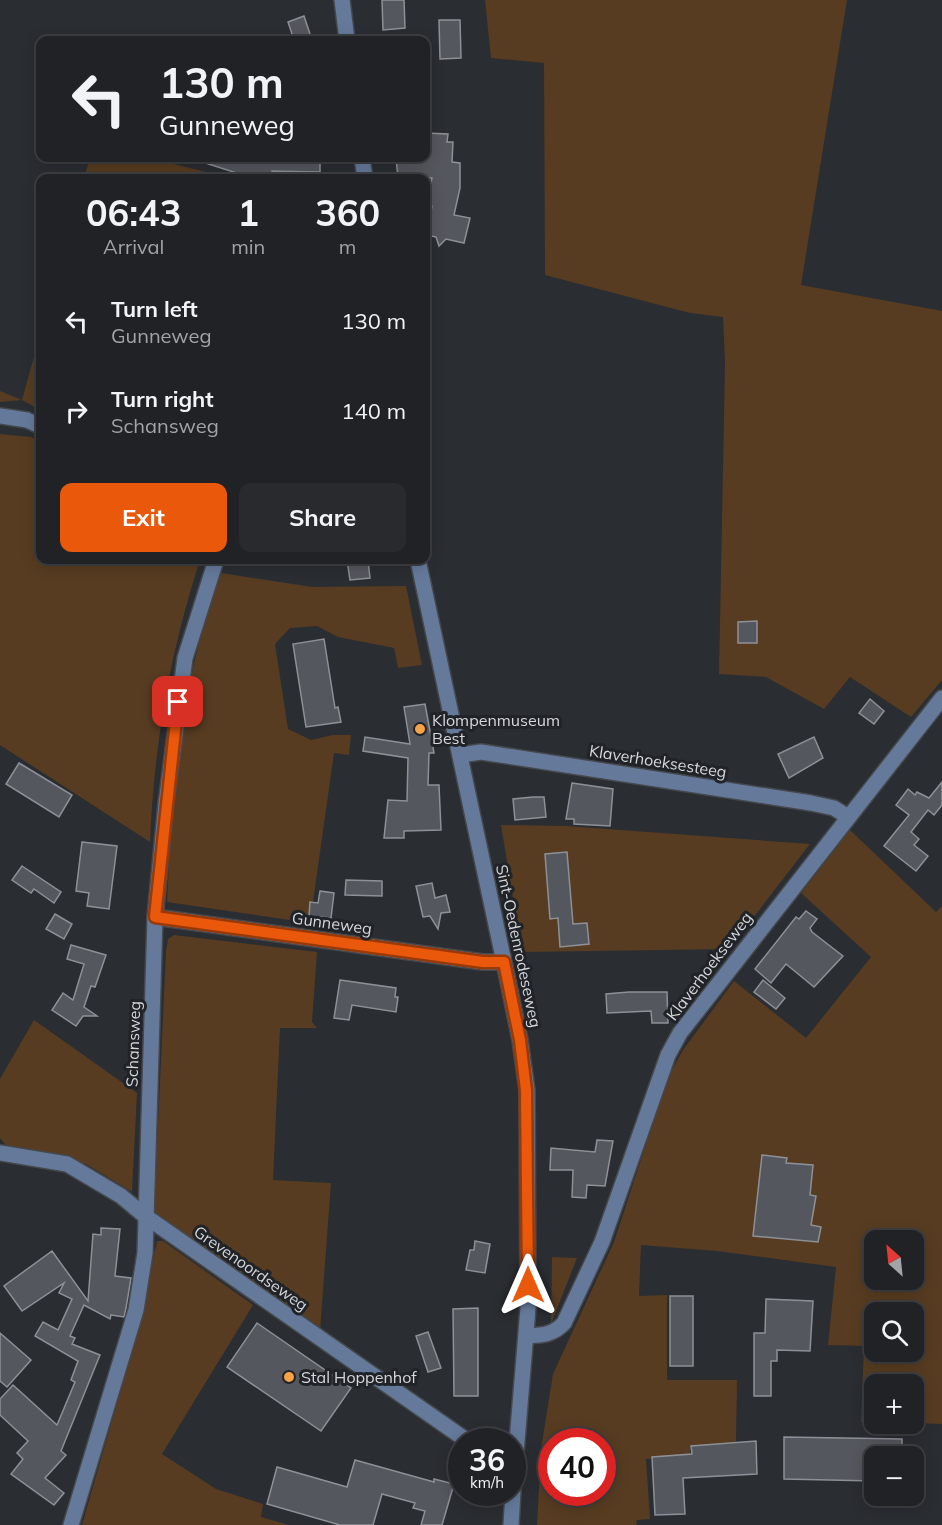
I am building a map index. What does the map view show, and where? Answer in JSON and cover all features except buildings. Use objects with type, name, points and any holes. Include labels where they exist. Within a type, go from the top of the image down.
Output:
[{"type":"street","points":[[342,0],[346,36]]},
{"type":"street","points":[[0,416],[27,420],[36,424]]},
{"type":"street","name":"Schansweg","points":[[71,1525],[136,1310],[145,1253],[155,917],[174,723],[185,658],[215,564]]},
{"type":"street","name":"Sint-Oedenrodeseweg","points":[[419,564],[520,1040],[529,1125],[526,1336],[517,1428]]},
{"type":"street","name":"Klaverhoekseweg","points":[[526,1336],[547,1335],[564,1323],[602,1242],[668,1055],[680,1033],[942,698]]},
{"type":"street","name":"Klaverhoeksesteeg","points":[[460,755],[481,752],[811,803],[834,808],[848,817]]},
{"type":"street","name":"Gunneweg","points":[[155,917],[483,962],[504,962]]},
{"type":"street","name":"Grevenoordseweg","points":[[0,1154],[67,1164],[121,1196],[145,1216],[449,1428]]},
{"type":"street","name":"Sint-Oedenrodeseweg","points":[[511,1525],[512,1506]]},
{"type":"shaded area","points":[[485,0],[847,0],[801,285],[942,311],[942,680],[911,717],[850,677],[824,709],[766,677],[719,674],[725,363],[723,317],[690,313],[545,275],[544,63],[491,58]]},
{"type":"shaded area","points":[[89,162],[165,162],[215,174],[85,174]]},
{"type":"shaded area","points":[[36,349],[36,408],[22,400]]},
{"type":"shaded area","points":[[0,391],[22,400],[0,402]]},
{"type":"shaded area","points":[[0,434],[31,437],[36,440],[36,564],[199,564],[180,629],[165,699],[155,770],[150,842],[0,745]]},
{"type":"shaded area","points":[[221,573],[312,587],[406,586],[422,665],[398,668],[394,648],[338,637],[317,626],[290,628],[275,644],[288,729],[311,740],[333,735],[351,735],[349,755],[334,753],[310,923],[167,902],[172,819],[181,736],[196,654]]},
{"type":"shaded area","points":[[501,825],[566,826],[810,844],[729,949],[522,952]]},
{"type":"shaded area","points":[[850,830],[936,912],[942,906],[942,1424],[924,1423],[924,1374],[864,1374],[864,1422],[861,1422],[864,1346],[828,1345],[836,1267],[717,1251],[641,1245],[639,1296],[667,1295],[667,1380],[737,1380],[736,1442],[690,1446],[690,1455],[646,1459],[650,1519],[637,1520],[636,1525],[537,1525],[538,1506],[616,1506],[616,1428],[544,1428],[553,1374],[614,1242],[668,1077],[683,1050],[734,981],[806,1038],[871,957],[801,893]]},
{"type":"shaded area","points":[[174,935],[317,952],[312,1022],[317,1028],[280,1028],[273,1180],[331,1183],[320,1331],[154,1212],[166,951],[168,939]]},
{"type":"shaded area","points":[[34,1020],[137,1093],[132,1192],[86,1164],[10,1150],[0,1138],[0,1079]]},
{"type":"shaded area","points":[[157,1241],[163,1241],[253,1305],[162,1454],[216,1489],[263,1504],[261,1517],[289,1525],[82,1525],[136,1337]]},
{"type":"shaded area","points":[[552,1257],[577,1258],[551,1324]]},
{"type":"place","name":"Klompenmuseum Best","points":[[420,729]]},
{"type":"place","name":"Stal Hoppenhof","points":[[289,1377]]},
{"type":"route","points":[[178,702],[155,917],[483,962],[504,962],[520,1040],[529,1125],[528,1285]]}]
